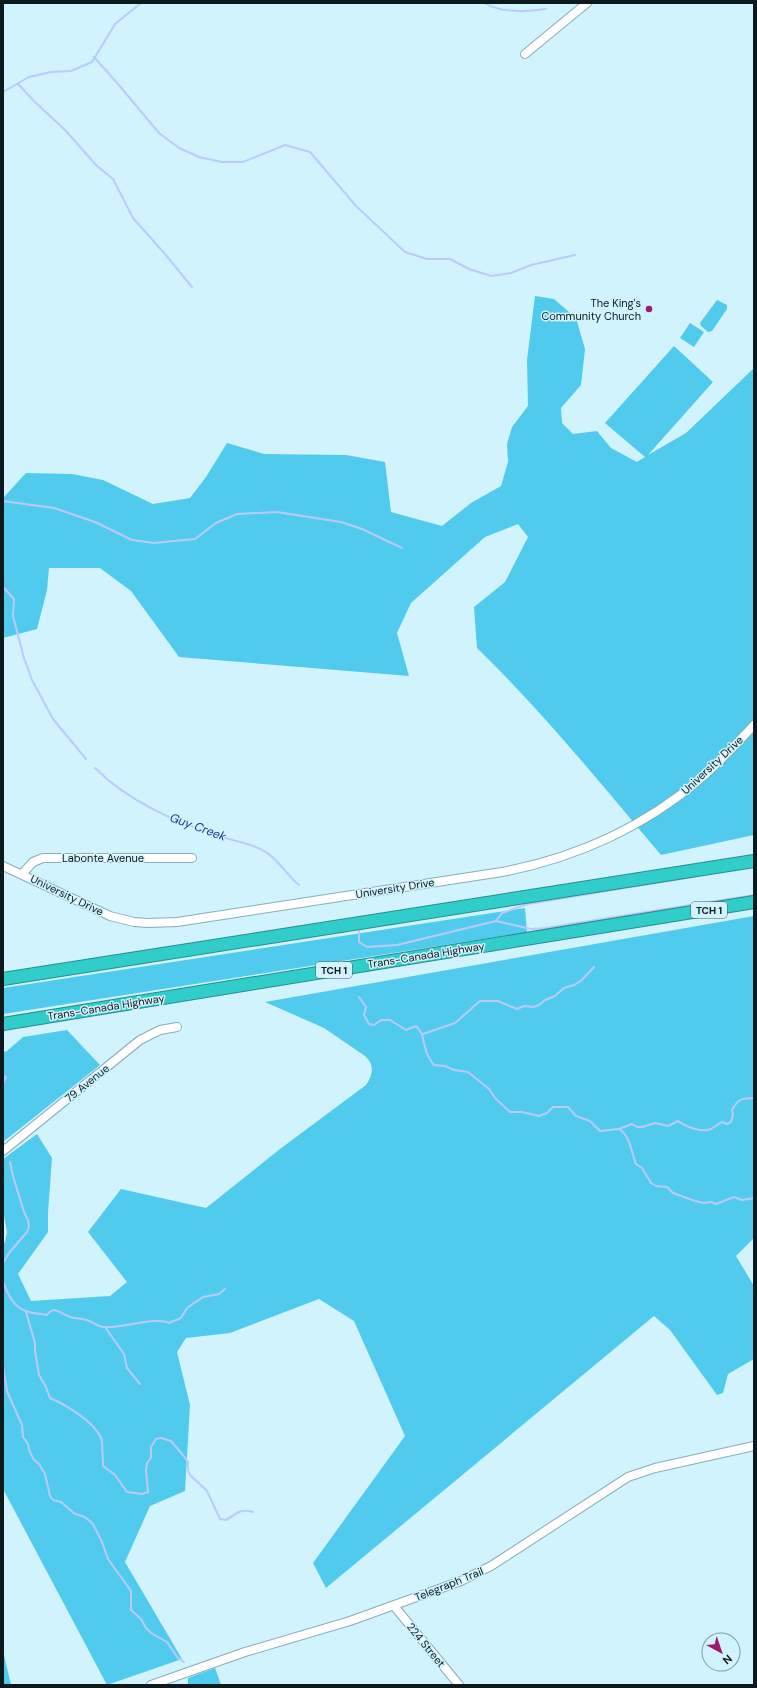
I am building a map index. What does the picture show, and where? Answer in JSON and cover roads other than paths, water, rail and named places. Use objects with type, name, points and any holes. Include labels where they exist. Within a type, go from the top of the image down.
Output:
[{"type":"highway","points":[[3,980],[754,861]]},
{"type":"highway","name":"Trans-Canada Highway","points":[[3,1024],[754,902]]},
{"type":"street","points":[[525,54],[587,3]]},
{"type":"street","name":"University Drive","points":[[3,866],[110,916],[134,922],[155,923],[177,922],[517,869],[559,857],[589,846],[647,817],[684,792],[700,779],[730,751],[754,725]]},
{"type":"street","name":"Labonte Avenue","points":[[22,874],[33,862],[43,858],[192,858]]},
{"type":"street","name":"79 Avenue","points":[[3,1151],[140,1040],[160,1030],[177,1027]]},
{"type":"street","name":"Telegraph Trail","points":[[151,1685],[245,1652],[350,1621],[461,1581],[491,1566],[628,1477],[655,1468],[754,1446]]},
{"type":"street","name":"224 Street","points":[[394,1606],[459,1685]]},
{"type":"waterway","name":"Guy Creek","points":[[3,92],[29,77],[51,72],[71,71],[92,62],[115,24],[141,3]]},
{"type":"waterway","points":[[484,3],[499,9],[515,11],[546,9]]},
{"type":"waterway","points":[[94,57],[159,133],[179,148],[199,157],[222,162],[243,162],[285,145],[310,152],[356,206],[405,252],[427,259],[450,259],[469,269],[491,276],[511,273],[531,265],[575,255]]},
{"type":"waterway","points":[[18,84],[66,131],[96,165],[113,179],[133,218],[192,287]]},
{"type":"waterway","points":[[3,501],[54,508],[95,522],[132,540],[154,543],[195,539],[216,523],[237,514],[277,512],[341,522],[362,529],[402,548]]},
{"type":"waterway","name":"Guy Creek","points":[[3,522],[3,554]]},
{"type":"waterway","name":"Guy Creek","points":[[3,587],[14,599],[13,616],[24,658],[32,680],[53,719],[86,759]]},
{"type":"waterway","name":"Guy Creek","points":[[95,768],[123,791],[170,818],[221,837],[259,848],[274,858],[299,885]]},
{"type":"waterway","points":[[496,921],[502,913],[528,904],[692,877]]},
{"type":"waterway","points":[[359,931],[359,942],[367,947],[397,945],[496,921],[531,929],[545,928],[754,895]]},
{"type":"waterway","points":[[423,1034],[455,1023],[480,1001],[498,1001],[517,1009],[524,1006],[533,1007],[539,1005],[545,1000],[555,996],[564,988],[581,981],[594,967]]},
{"type":"waterway","name":"Guy Creek","points":[[359,997],[366,1007],[364,1015],[369,1024],[374,1025],[381,1020],[390,1020],[406,1030],[416,1026],[422,1034],[427,1054],[434,1065],[445,1066],[454,1070],[468,1072],[489,1089],[495,1098],[510,1112],[522,1112],[539,1116],[547,1113],[553,1107],[568,1107],[576,1116],[590,1121],[600,1131],[619,1129],[632,1124],[637,1127],[655,1123],[668,1126],[678,1121],[694,1129],[707,1130],[722,1122],[727,1124],[731,1122],[733,1115],[732,1110],[736,1103],[743,1099],[754,1098]]},
{"type":"waterway","points":[[3,1075],[6,1077],[3,1083]]},
{"type":"waterway","points":[[619,1129],[628,1140],[636,1164],[642,1168],[651,1183],[656,1186],[667,1187],[673,1193],[704,1203],[711,1202],[716,1204],[734,1197],[742,1200],[754,1198]]},
{"type":"waterway","points":[[3,1263],[9,1253],[27,1232],[29,1227],[10,1162]]},
{"type":"waterway","points":[[3,1281],[11,1299],[21,1309],[31,1313],[47,1315],[49,1312],[56,1310],[71,1317],[87,1320],[104,1327],[156,1321],[164,1321],[169,1323],[181,1318],[187,1308],[203,1297],[219,1294],[225,1289]]},
{"type":"waterway","points":[[26,1312],[35,1343],[39,1375],[50,1398],[80,1415],[88,1421],[99,1434],[102,1441],[103,1466],[115,1475],[127,1492],[142,1494],[148,1492],[146,1470],[147,1463],[151,1458],[151,1447],[156,1439],[161,1438],[171,1441],[183,1455],[188,1462],[188,1470],[190,1475],[207,1491],[220,1519],[226,1520],[241,1511],[253,1512]]},
{"type":"waterway","points":[[105,1327],[124,1354],[127,1368],[140,1384]]},
{"type":"waterway","points":[[3,1367],[7,1391],[22,1425],[23,1437],[28,1444],[34,1460],[39,1464],[45,1474],[50,1496],[53,1500],[61,1502],[75,1514],[85,1517],[93,1524],[108,1559],[131,1591],[131,1610],[141,1619],[151,1633],[167,1642],[178,1658],[184,1662]]},
{"type":"place","name":"The King's Community Church","points":[[649,309]]}]
